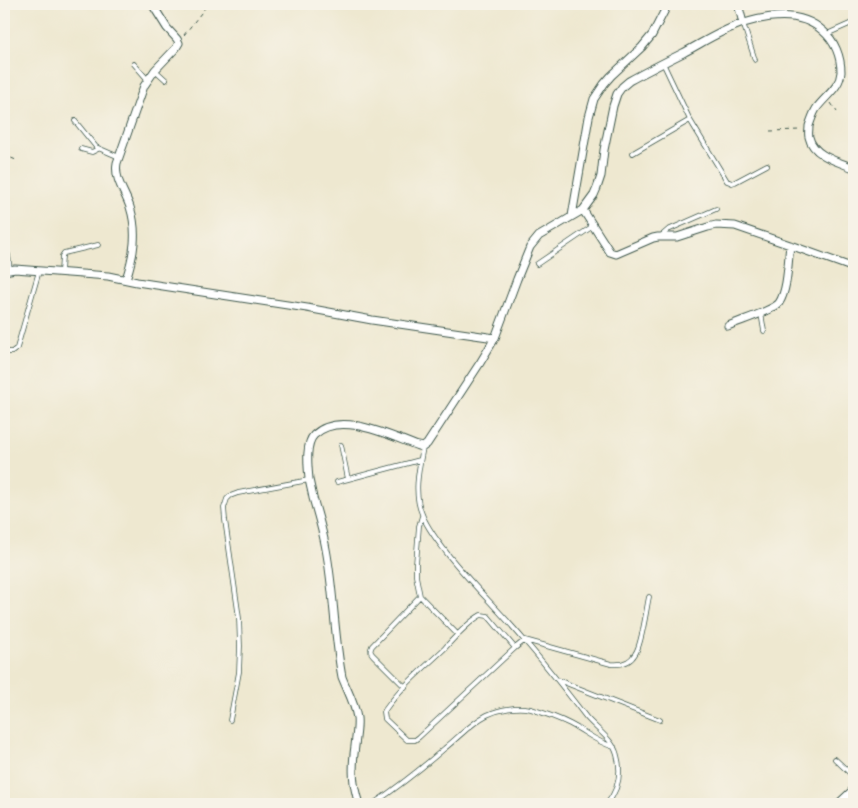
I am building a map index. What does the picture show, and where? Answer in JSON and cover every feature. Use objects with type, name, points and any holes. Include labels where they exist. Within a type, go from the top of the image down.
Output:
[{"type":"street","points":[[126,279],[132,256],[135,224],[130,205],[116,172],[119,156],[140,93],[155,70],[177,46],[178,42],[152,4]]},
{"type":"street","points":[[572,216],[589,117],[594,99],[611,76],[647,41],[668,4]]},
{"type":"street","points":[[738,4],[743,23]]},
{"type":"street","points":[[359,804],[353,780],[352,765],[357,718],[342,677],[326,548],[309,480],[308,462],[310,442],[313,437],[323,429],[341,424],[361,426],[418,446],[423,447],[427,444],[495,338],[530,247],[538,236],[583,210],[594,195],[599,182],[613,106],[617,94],[622,87],[629,81],[725,30],[743,23],[770,18],[792,17],[810,22],[827,34],[837,50],[841,74],[836,86],[812,116],[808,137],[816,150],[854,168]]},
{"type":"street","points":[[583,210],[613,254],[660,237],[677,237],[716,225],[735,226],[854,268]]},
{"type":"street","points":[[728,326],[776,305],[782,298],[790,245]]},
{"type":"street","points":[[7,270],[108,276],[372,320],[495,338]]},
{"type":"street","points":[[838,804],[854,789]]},
{"type":"lane","points":[[827,34],[854,22]]},
{"type":"lane","points":[[743,23],[755,60]]},
{"type":"lane","points":[[662,63],[690,120],[724,178],[730,182],[735,182],[767,165]]},
{"type":"lane","points":[[134,64],[148,80]]},
{"type":"lane","points":[[155,70],[166,80]]},
{"type":"lane","points":[[633,153],[690,120]]},
{"type":"lane","points":[[75,121],[94,146],[119,156]]},
{"type":"lane","points":[[81,149],[92,152],[98,149]]},
{"type":"lane","points":[[660,237],[668,230],[716,209]]},
{"type":"lane","points":[[537,264],[593,226]]},
{"type":"lane","points":[[61,272],[62,254],[70,250],[98,245]]},
{"type":"lane","points":[[4,253],[8,255],[7,270]]},
{"type":"lane","points":[[4,352],[12,352],[16,348],[40,271]]},
{"type":"lane","points":[[761,312],[764,331]]},
{"type":"lane","points":[[341,445],[348,479]]},
{"type":"lane","points":[[423,447],[418,481],[418,504],[422,516],[434,536],[458,568],[525,640],[588,720],[614,747],[617,753],[620,776],[617,787],[607,804]]},
{"type":"lane","points":[[337,482],[420,460]]},
{"type":"lane","points":[[230,720],[240,662],[239,618],[225,520],[225,503],[230,496],[238,493],[309,480]]},
{"type":"lane","points":[[422,516],[419,526],[416,564],[420,596],[458,635]]},
{"type":"lane","points":[[405,687],[373,656],[370,649],[420,596]]},
{"type":"lane","points":[[525,640],[611,664],[625,663],[635,655],[639,647],[649,597]]},
{"type":"lane","points":[[515,648],[488,616],[485,615],[477,618],[405,687],[386,708],[384,712],[385,719],[407,740],[419,737],[525,640]]},
{"type":"lane","points":[[556,680],[660,720]]},
{"type":"lane","points":[[373,804],[471,726],[486,716],[501,710],[531,709],[571,725],[598,742],[614,747]]},
{"type":"lane","points":[[835,759],[854,777]]},
{"type":"path","points":[[178,42],[208,4]]},
{"type":"path","points":[[827,97],[837,112]]},
{"type":"path","points":[[770,131],[808,130]]},
{"type":"path","points":[[4,156],[16,160]]}]
